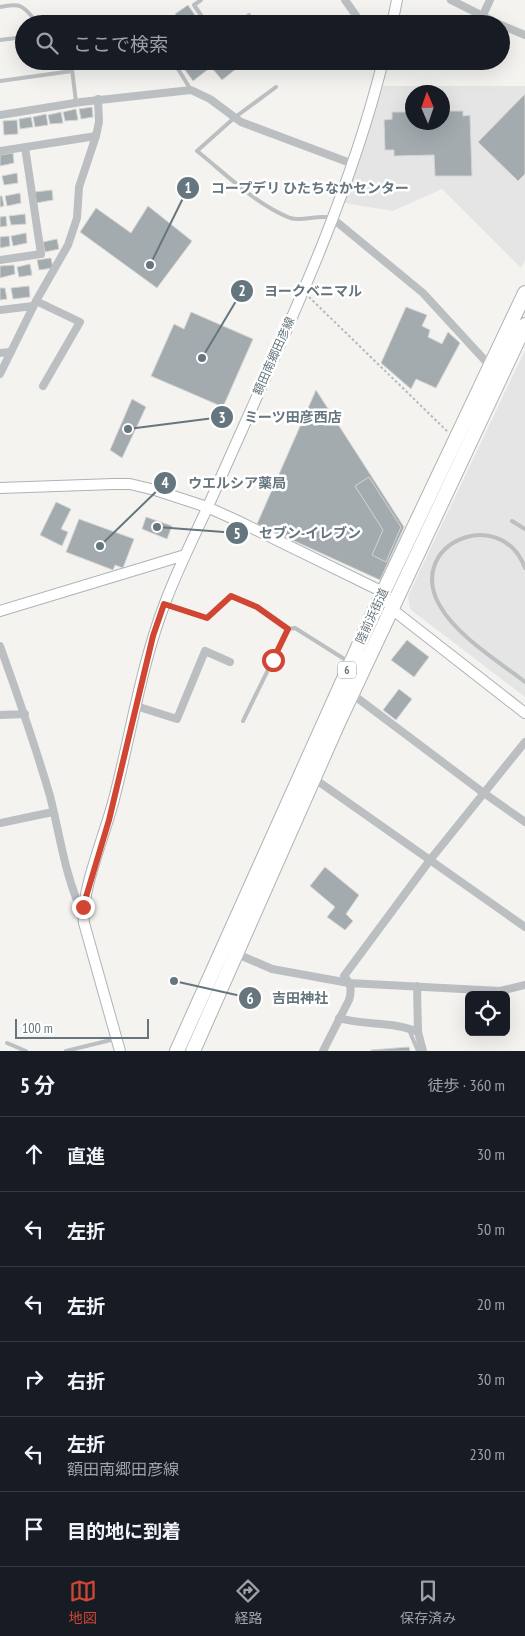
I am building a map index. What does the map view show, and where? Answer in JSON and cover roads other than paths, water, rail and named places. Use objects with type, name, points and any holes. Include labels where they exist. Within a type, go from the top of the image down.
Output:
[{"type":"highway","name":"陸前浜街道","points":[[193,1051],[301,771],[383,592],[457,440],[525,293]]},
{"type":"highway","name":"陸前浜街道","points":[[178,1051],[230,951],[314,778],[525,325]]},
{"type":"main road","points":[[394,15],[398,0]]},
{"type":"main road","name":"額田南郷田彦線","points":[[120,1051],[83,914],[85,898],[109,820],[153,636],[185,554],[304,289],[353,164],[373,104],[382,70]]},
{"type":"main road","points":[[0,488],[130,484],[207,507],[383,592],[393,610],[525,713]]},
{"type":"main road","points":[[0,611],[185,554]]},
{"type":"street","points":[[345,0],[356,15]]},
{"type":"street","points":[[451,0],[478,15]]},
{"type":"street","points":[[483,15],[490,0]]},
{"type":"street","points":[[510,28],[525,35]]},
{"type":"street","points":[[0,115],[76,102],[191,90],[210,99],[234,118],[353,164]]},
{"type":"street","points":[[0,374],[35,303],[68,246],[77,218],[79,187],[99,122],[98,100]]},
{"type":"street","points":[[0,151],[96,136]]},
{"type":"street","points":[[0,260],[41,254],[25,147]]},
{"type":"street","points":[[332,218],[423,293],[491,367]]},
{"type":"street","points":[[0,310],[35,303],[80,322],[43,386]]},
{"type":"street","points":[[0,353],[11,352]]},
{"type":"street","points":[[0,646],[24,714],[53,812],[74,896],[83,914]]},
{"type":"street","points":[[136,706],[177,719],[205,651],[230,662]]},
{"type":"street","points":[[352,694],[484,794],[525,822]]},
{"type":"street","points":[[0,715],[24,714]]},
{"type":"street","points":[[323,1051],[349,1000],[351,991],[349,983],[344,976],[430,860],[525,742]]},
{"type":"street","points":[[301,771],[314,778],[525,928]]},
{"type":"street","points":[[0,823],[53,812]]},
{"type":"street","points":[[230,951],[272,968],[349,983],[500,991],[525,985]]},
{"type":"street","points":[[417,986],[420,1049],[430,1051]]},
{"type":"street","points":[[339,1018],[355,1023],[407,1026],[418,1032]]},
{"type":"lane","points":[[18,0],[31,15]]},
{"type":"lane","points":[[201,0],[194,5],[201,15]]},
{"type":"lane","points":[[0,7],[16,3],[24,7]]},
{"type":"lane","points":[[0,40],[15,38]]},
{"type":"lane","points":[[179,70],[191,90]]},
{"type":"lane","points":[[0,81],[72,71],[76,102]]},
{"type":"lane","points":[[276,87],[234,118],[197,151],[265,205],[292,219],[322,215],[332,218]]},
{"type":"lane","points":[[512,521],[525,529]]},
{"type":"lane","points":[[525,568],[517,554],[500,540],[480,535],[470,535],[460,538],[442,552],[434,567],[433,577],[435,595],[439,605],[455,626],[525,682]]},
{"type":"lane","points":[[164,604],[207,618],[231,596],[257,607],[288,629],[295,628],[351,664]]},
{"type":"lane","points":[[243,721],[288,629]]},
{"type":"lane","points":[[407,1026],[420,1049]]},
{"type":"lane","points":[[66,1051],[117,1038]]},
{"type":"lane","points":[[7,1044],[26,1051]]},
{"type":"place","name":"コープデリ ひたちなかセンター","points":[[150,265]]},
{"type":"place","name":"ヨークベニマル","points":[[202,358]]},
{"type":"place","name":"ミーツ田彦西店","points":[[128,429]]},
{"type":"place","name":"セブン-イレブン","points":[[157,527]]},
{"type":"place","name":"ウエルシア薬局","points":[[100,546]]},
{"type":"place","name":"吉田神社","points":[[174,981]]}]
